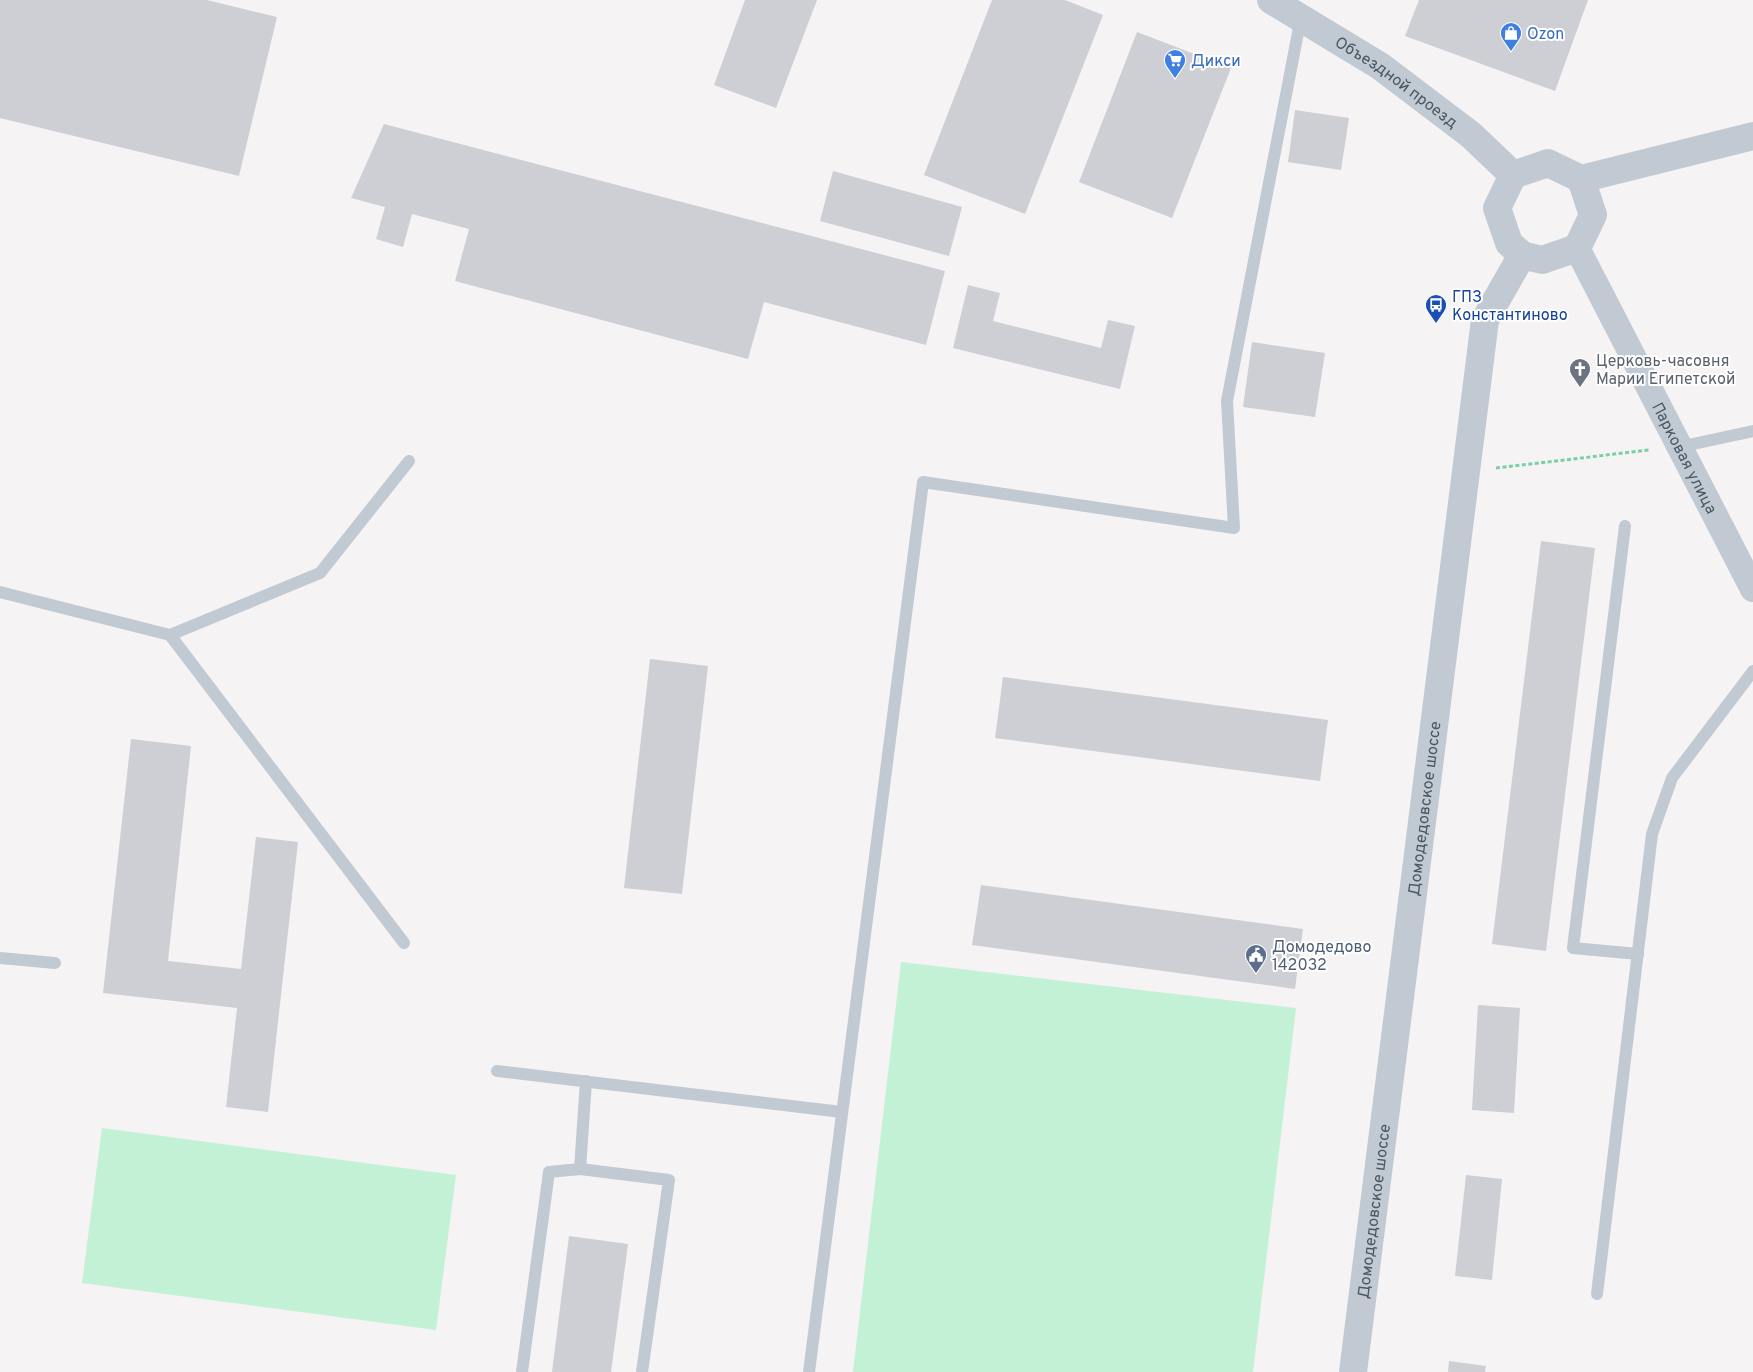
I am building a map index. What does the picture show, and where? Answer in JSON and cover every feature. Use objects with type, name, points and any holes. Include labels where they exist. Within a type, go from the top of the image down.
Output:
[{"type":"street","name":"Объездной проезд","points":[[1272,0],[1380,66],[1471,135],[1513,175]]},
{"type":"street","points":[[1581,179],[1593,214],[1577,248],[1542,260],[1522,255],[1509,243],[1497,208],[1513,175],[1548,163],[1581,179],[1753,136]]},
{"type":"street","name":"Парковая улица","points":[[1577,248],[1753,590]]},
{"type":"street","name":"Домодедовское шоссе","points":[[1353,1372],[1485,320],[1522,255]]},
{"type":"lane","points":[[809,1372],[923,482],[1234,528],[1227,401],[1301,17]]},
{"type":"lane","points":[[1679,446],[1753,431]]},
{"type":"lane","points":[[0,592],[170,635],[320,574],[409,462]]},
{"type":"lane","points":[[1625,526],[1574,948],[1638,954]]},
{"type":"lane","points":[[170,635],[404,943]]},
{"type":"lane","points":[[1597,1294],[1652,834],[1672,778],[1753,671]]},
{"type":"lane","points":[[0,958],[55,963]]},
{"type":"lane","points":[[497,1071],[842,1112]]},
{"type":"lane","points":[[580,1169],[586,1081]]},
{"type":"lane","points":[[522,1372],[549,1172],[580,1169],[669,1180],[642,1372]]},
{"type":"path","points":[[1466,472],[1679,446]]},
{"type":"green space","points":[[901,962],[1296,1008],[1253,1372],[853,1372]]},
{"type":"green space","points":[[102,1128],[456,1175],[436,1330],[82,1283]]},
{"type":"building","points":[[0,0],[207,0],[277,17],[239,176],[0,118]]},
{"type":"building","points":[[745,0],[817,0],[776,108],[714,85]]},
{"type":"building","points":[[992,0],[1065,0],[1103,15],[1025,214],[924,175]]},
{"type":"building","points":[[1419,0],[1588,0],[1555,91],[1405,36]]},
{"type":"building","points":[[1137,32],[1231,68],[1172,218],[1079,182]]},
{"type":"building","points":[[1295,110],[1349,118],[1341,170],[1288,162]]},
{"type":"building","points":[[384,124],[945,271],[926,345],[764,302],[748,359],[455,281],[469,229],[412,214],[403,247],[376,239],[385,207],[351,198]]},
{"type":"building","points":[[833,171],[962,207],[949,256],[820,221]]},
{"type":"building","points":[[968,285],[1000,293],[993,321],[1101,348],[1108,320],[1135,326],[1120,389],[953,348]]},
{"type":"building","points":[[1252,342],[1325,353],[1315,417],[1243,407]]},
{"type":"building","points":[[1541,541],[1595,548],[1546,951],[1492,944]]},
{"type":"building","points":[[650,659],[708,666],[682,894],[624,888]]},
{"type":"building","points":[[1003,677],[1328,720],[1320,781],[995,738]]},
{"type":"building","points":[[131,739],[191,746],[168,961],[241,969],[256,837],[298,842],[268,1112],[226,1107],[237,1008],[103,993]]},
{"type":"building","points":[[981,885],[1303,929],[1295,989],[972,945]]},
{"type":"building","points":[[1478,1005],[1520,1008],[1514,1113],[1472,1110]]},
{"type":"building","points":[[1466,1175],[1502,1179],[1492,1280],[1455,1276]]},
{"type":"building","points":[[569,1236],[628,1244],[611,1372],[552,1372]]},
{"type":"building","points":[[1449,1361],[1486,1366],[1485,1372],[1448,1372]]},
{"type":"place","name":"Ozon","points":[[1511,52]]},
{"type":"place","name":"Дикси","points":[[1175,79]]},
{"type":"place","name":"ГПЗ Константиново","points":[[1436,324]]},
{"type":"place","name":"Церковь-часовня Марии Египетской","points":[[1580,388]]},
{"type":"place","name":"Домодедово 142032","points":[[1256,974]]}]
